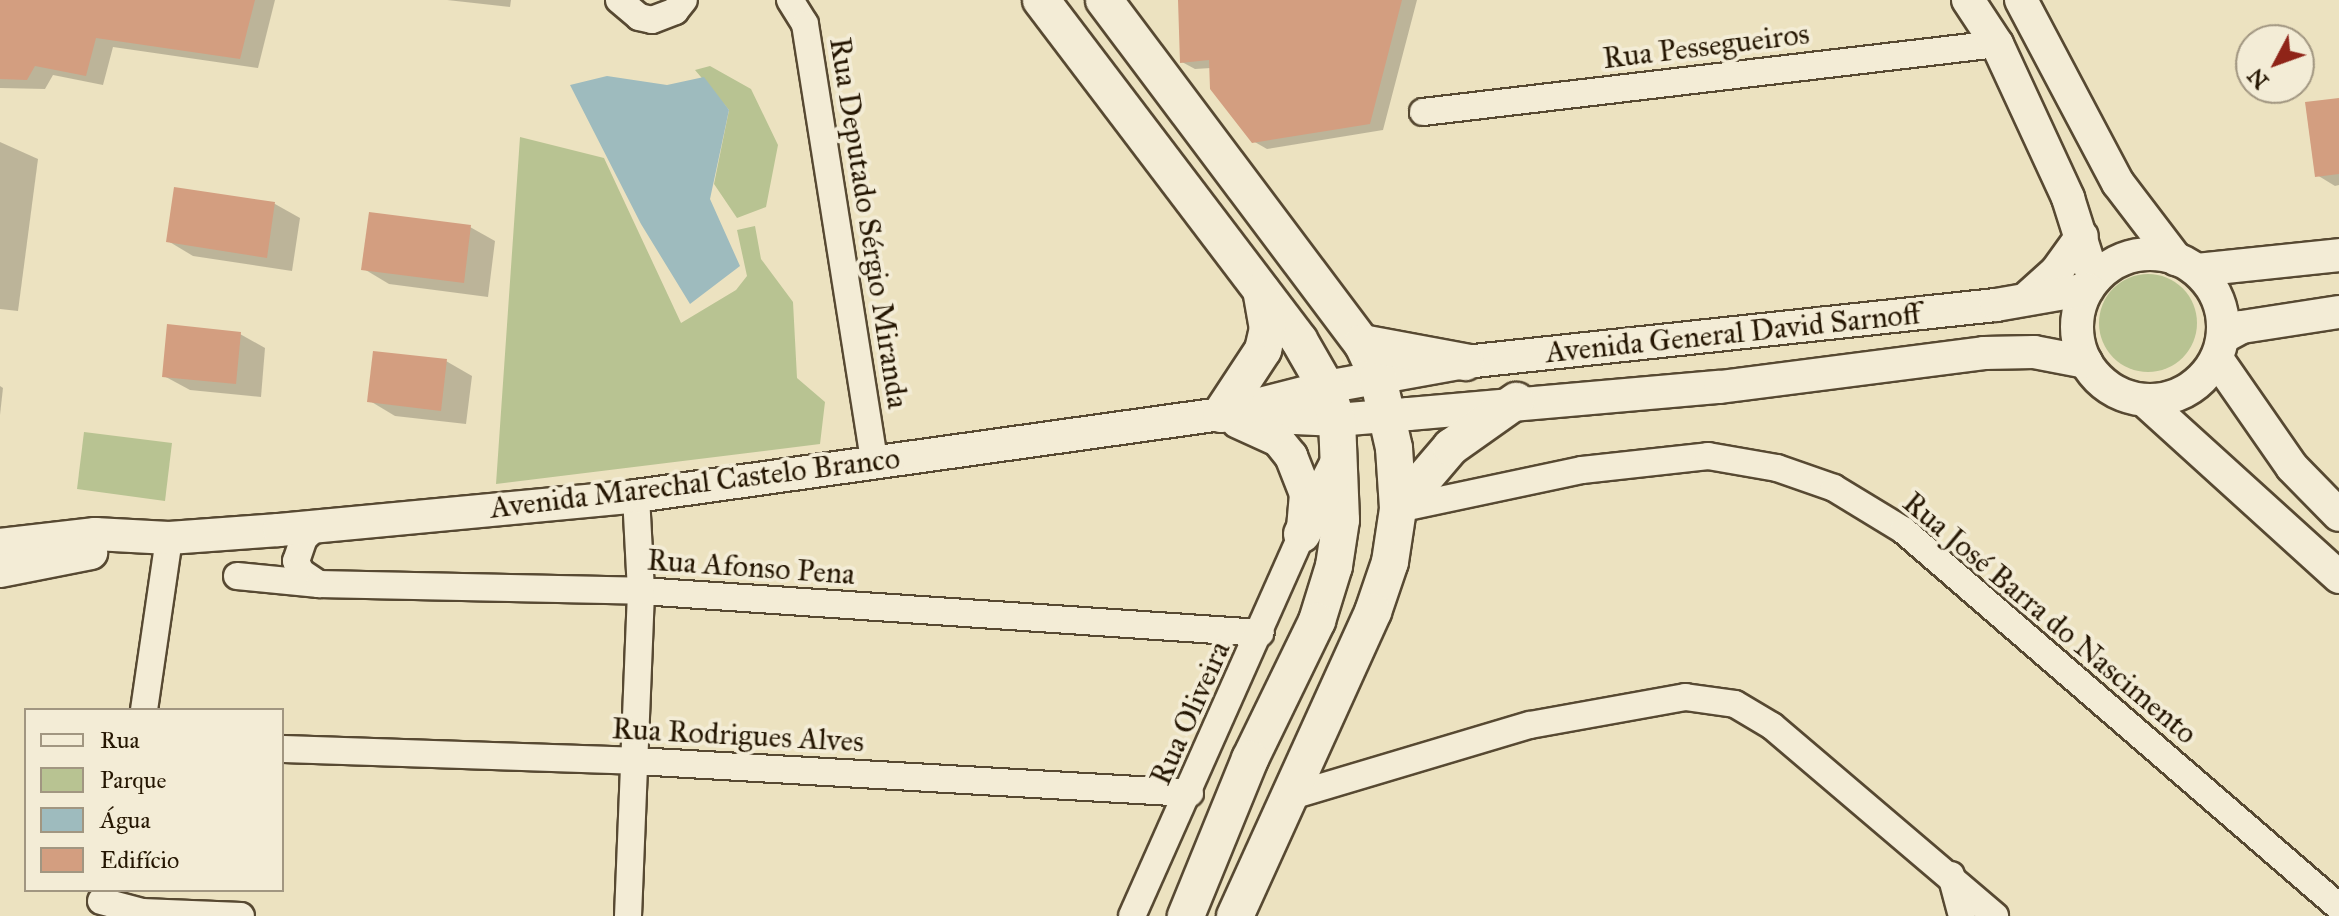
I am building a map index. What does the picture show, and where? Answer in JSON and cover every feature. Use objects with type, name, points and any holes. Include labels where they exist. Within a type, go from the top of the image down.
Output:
[{"type":"main road","points":[[1041,0],[1260,285],[1332,404],[1340,459],[1338,535],[1317,621],[1250,759],[1186,916]]},
{"type":"main road","points":[[1104,0],[1362,343],[1378,378],[1389,415],[1398,509],[1390,562],[1373,612],[1235,916]]},
{"type":"main road","points":[[1221,414],[1263,350],[1268,329],[1260,285]]},
{"type":"main road","points":[[1362,343],[1465,362]]},
{"type":"main road","points":[[1398,509],[1451,447],[1516,401]]},
{"type":"main road","points":[[1302,534],[1340,459]]},
{"type":"street","points":[[619,0],[631,12],[652,20],[675,11],[684,0]]},
{"type":"street","name":"Rua Deputado Sérgio Miranda","points":[[790,0],[805,24],[874,461]]},
{"type":"street","points":[[1968,0],[1997,44],[2082,236],[2091,284]]},
{"type":"street","points":[[2021,0],[2118,183],[2218,301],[2220,348],[2292,467],[2339,515]]},
{"type":"street","name":"Rua Pessegueiros","points":[[1423,112],[1997,44]]},
{"type":"street","points":[[2024,300],[2056,272],[2082,236]]},
{"type":"street","points":[[2339,255],[2186,265],[2141,254],[2107,268],[2091,284],[2077,325],[2086,362],[2111,388],[2145,401],[2339,577]]},
{"type":"street","name":"Avenida General David Sarnoff","points":[[1332,404],[1378,378],[1465,362],[2024,300],[2091,284]]},
{"type":"street","points":[[2145,401],[2169,399],[2198,383],[2220,348],[2242,327],[2339,312]]},
{"type":"street","name":"Avenida General David Sarnoff","points":[[1332,404],[1389,415],[1516,401],[1720,387],[1984,353],[2034,352],[2086,362]]},
{"type":"street","name":"Avenida Marechal Castelo Branco","points":[[0,571],[169,538],[636,496],[1221,414],[1332,404]]},
{"type":"street","points":[[1221,414],[1278,440],[1291,456],[1306,494],[1302,534]]},
{"type":"street","name":"Rua José Barra do Nascimento","points":[[1398,509],[1582,470],[1708,456],[1777,468],[1834,488],[1903,530],[2339,907]]},
{"type":"street","points":[[628,916],[641,591],[636,496]]},
{"type":"street","points":[[316,527],[304,538],[296,561],[301,572],[319,584]]},
{"type":"street","name":"Avenida Marechal Castelo Branco","points":[[0,545],[95,534],[169,538]]},
{"type":"street","name":"Rua Oliveira","points":[[1132,916],[1190,793],[1302,534]]},
{"type":"street","points":[[147,708],[169,538]]},
{"type":"street","name":"Rua Afonso Pena","points":[[237,576],[319,584],[641,591],[1261,633]]},
{"type":"street","points":[[1288,797],[1530,725],[1685,697],[1735,704],[1772,726],[1951,875],[1995,916]]},
{"type":"street","name":"Rua Rodrigues Alves","points":[[284,749],[636,761],[1190,793]]},
{"type":"street","points":[[1951,875],[1962,916]]},
{"type":"street","points":[[101,902],[241,916]]},
{"type":"green space","points":[[710,66],[751,89],[778,145],[766,207],[737,218],[714,184],[729,110],[695,70]]},
{"type":"green space","points":[[520,137],[604,158],[681,323],[736,290],[747,276],[737,230],[755,226],[761,259],[793,302],[797,378],[825,402],[820,444],[496,484]]},
{"type":"green space","points":[[2148,274],[2167,277],[2183,288],[2194,304],[2197,323],[2194,342],[2183,358],[2167,369],[2148,372],[2129,369],[2113,358],[2102,342],[2099,323],[2102,304],[2113,288],[2129,277]]},
{"type":"green space","points":[[84,432],[172,443],[165,501],[77,489]]},
{"type":"water","points":[[607,76],[667,85],[704,77],[729,110],[710,199],[740,266],[690,304],[641,224],[570,85]]},
{"type":"building","points":[[0,0],[255,0],[240,59],[96,38],[86,76],[35,66],[27,80],[0,79]]},
{"type":"building","points":[[1178,0],[1402,0],[1370,124],[1252,143],[1210,89],[1209,60],[1180,63]]},
{"type":"building","points":[[2339,98],[2339,174],[2315,177],[2305,104],[2315,104],[2315,101]]},
{"type":"building","points":[[174,187],[275,202],[267,258],[166,242]]},
{"type":"building","points":[[369,212],[471,225],[464,283],[361,270]]},
{"type":"building","points":[[167,324],[241,332],[236,384],[162,377]]},
{"type":"building","points":[[373,351],[447,359],[441,411],[367,402]]}]
